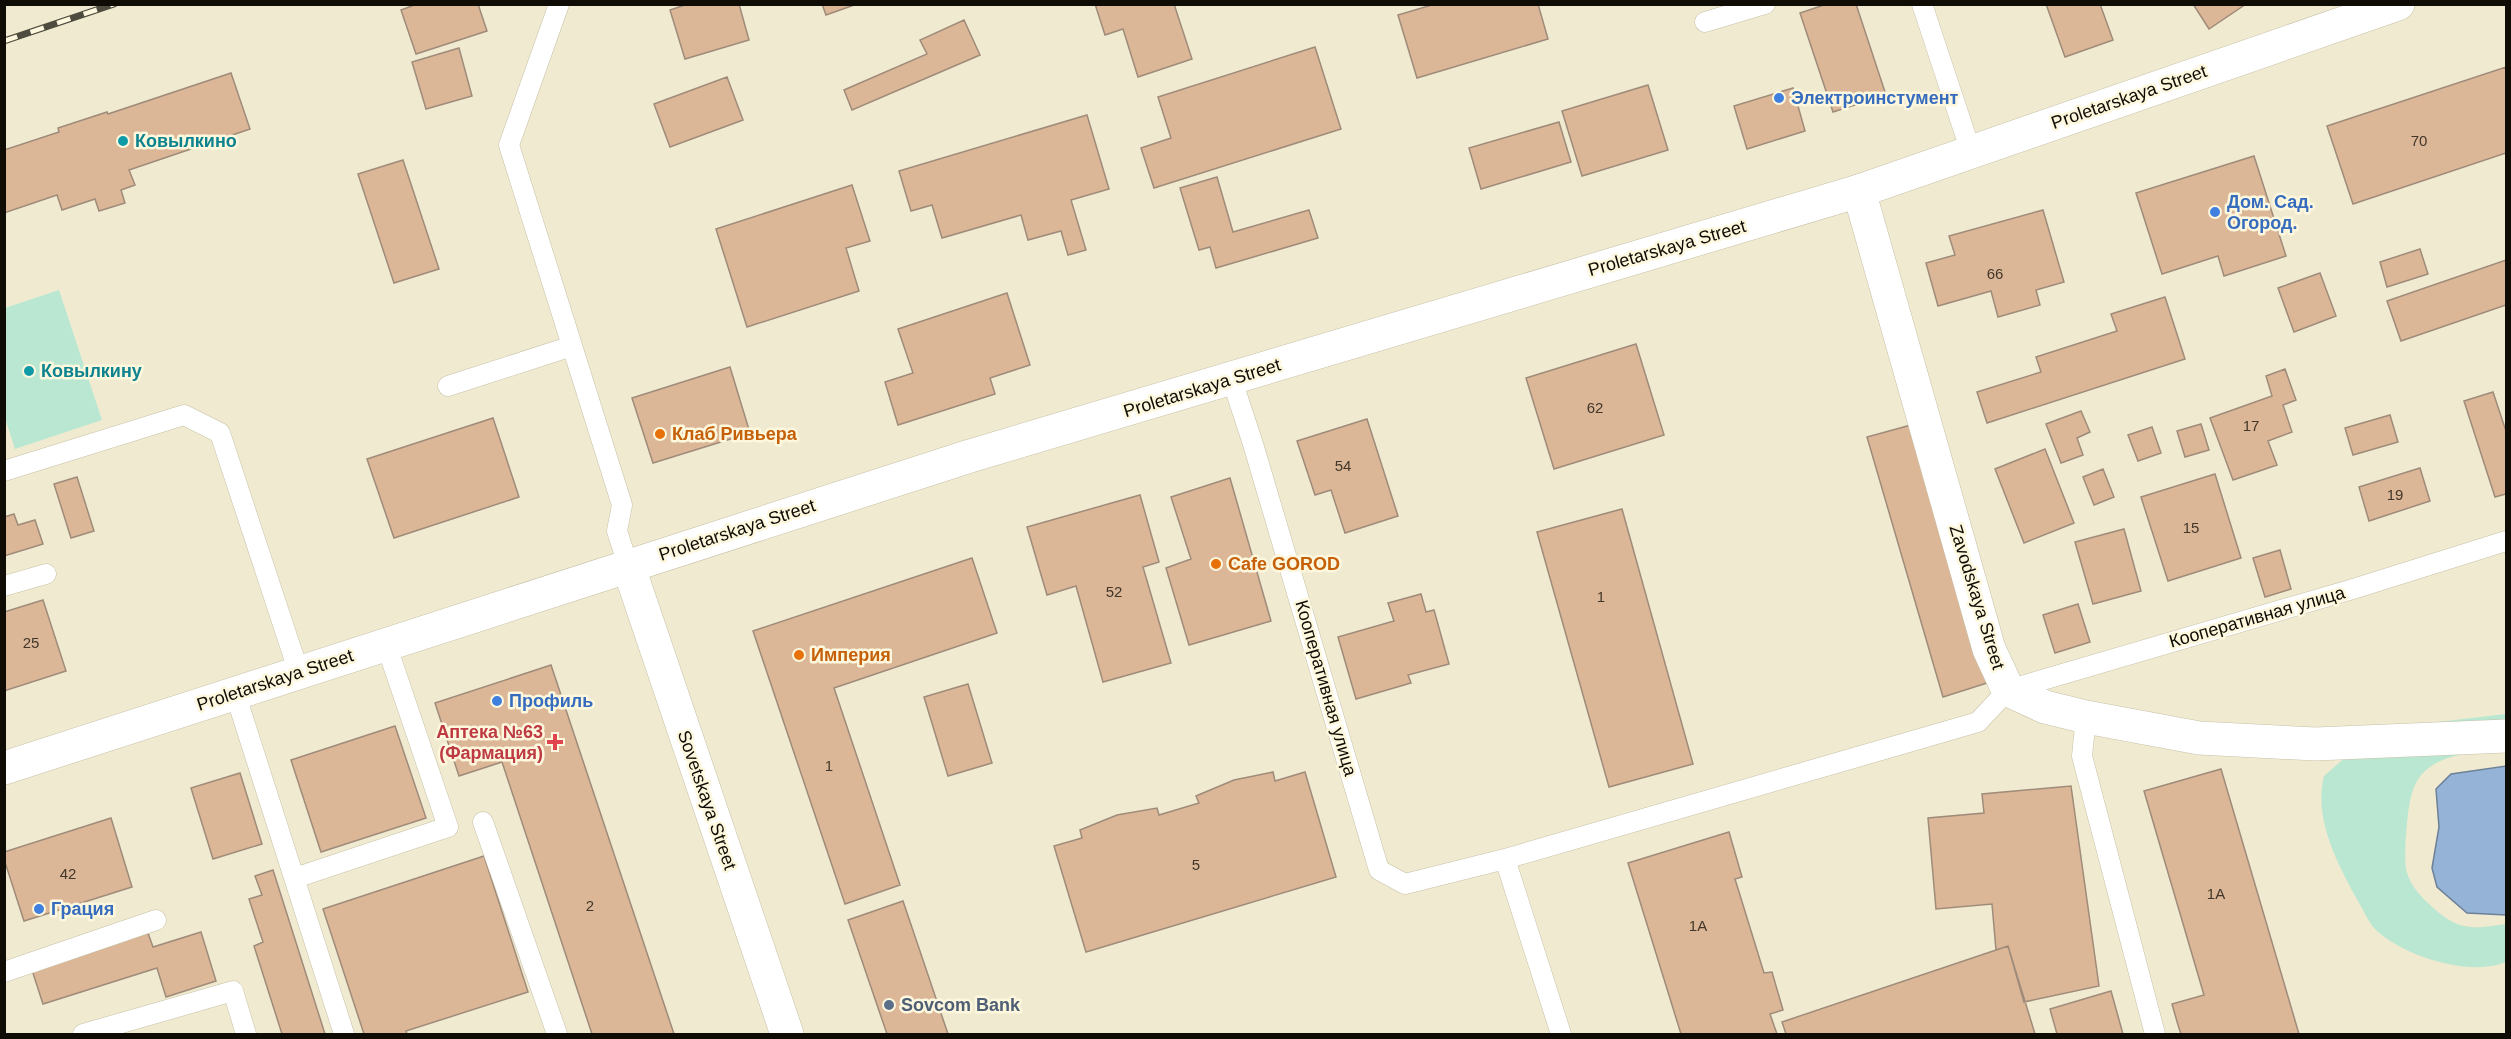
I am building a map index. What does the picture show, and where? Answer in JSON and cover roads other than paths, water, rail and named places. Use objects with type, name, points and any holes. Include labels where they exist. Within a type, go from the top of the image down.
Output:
[{"type":"street","name":"Proletarskaya Street","points":[[4,768],[970,456],[1232,380],[1859,191],[2398,4]]},
{"type":"street","name":"Zavodskaya Street","points":[[1859,191],[1989,649],[2008,690],[2044,707],[2199,738],[2315,744],[2506,736]]},
{"type":"street","name":"Sovetskaya Street","points":[[628,565],[787,1035]]},
{"type":"lane","points":[[559,4],[509,145],[622,505],[617,531],[628,565]]},
{"type":"lane","points":[[1705,22],[1765,4]]},
{"type":"lane","points":[[1922,4],[1971,152]]},
{"type":"lane","points":[[448,387],[572,346]]},
{"type":"lane","name":"Кооперативная улица","points":[[1232,380],[1379,870],[1405,884],[1505,859],[1978,722],[2008,690],[2353,589],[2506,541]]},
{"type":"lane","points":[[4,471],[184,415],[220,433],[298,673]]},
{"type":"lane","points":[[4,586],[46,574]]},
{"type":"lane","points":[[295,878],[448,827],[386,644]]},
{"type":"lane","points":[[235,693],[344,1035]]},
{"type":"lane","points":[[2086,717],[2082,756],[2155,1035]]},
{"type":"lane","points":[[483,822],[557,1035]]},
{"type":"lane","points":[[1505,859],[1561,1035]]},
{"type":"lane","points":[[4,972],[156,920]]},
{"type":"lane","points":[[83,1035],[233,991],[246,1035]]},
{"type":"water","points":[[2506,766],[2506,915],[2467,913],[2437,887],[2432,868],[2439,827],[2436,789],[2451,774]]},
{"type":"railway","points":[[4,41],[114,4]]},
{"type":"place","name":"Электроинстумент","points":[[1779,98]]},
{"type":"place","name":"Ковылкино","points":[[123,141]]},
{"type":"place","name":"Дом. Сад. Огород.","points":[[2215,212]]},
{"type":"place","name":"Ковылкину","points":[[29,371]]},
{"type":"place","name":"Клаб Ривьера","points":[[660,434]]},
{"type":"place","name":"Cafe GOROD","points":[[1216,564]]},
{"type":"place","name":"Империя","points":[[799,655]]},
{"type":"place","name":"Профиль","points":[[497,701]]},
{"type":"place","name":"Аптека №63 (Фармация)","points":[[555,742]]},
{"type":"place","name":"Грация","points":[[39,909]]},
{"type":"place","name":"Sovcom Bank","points":[[889,1005]]}]
